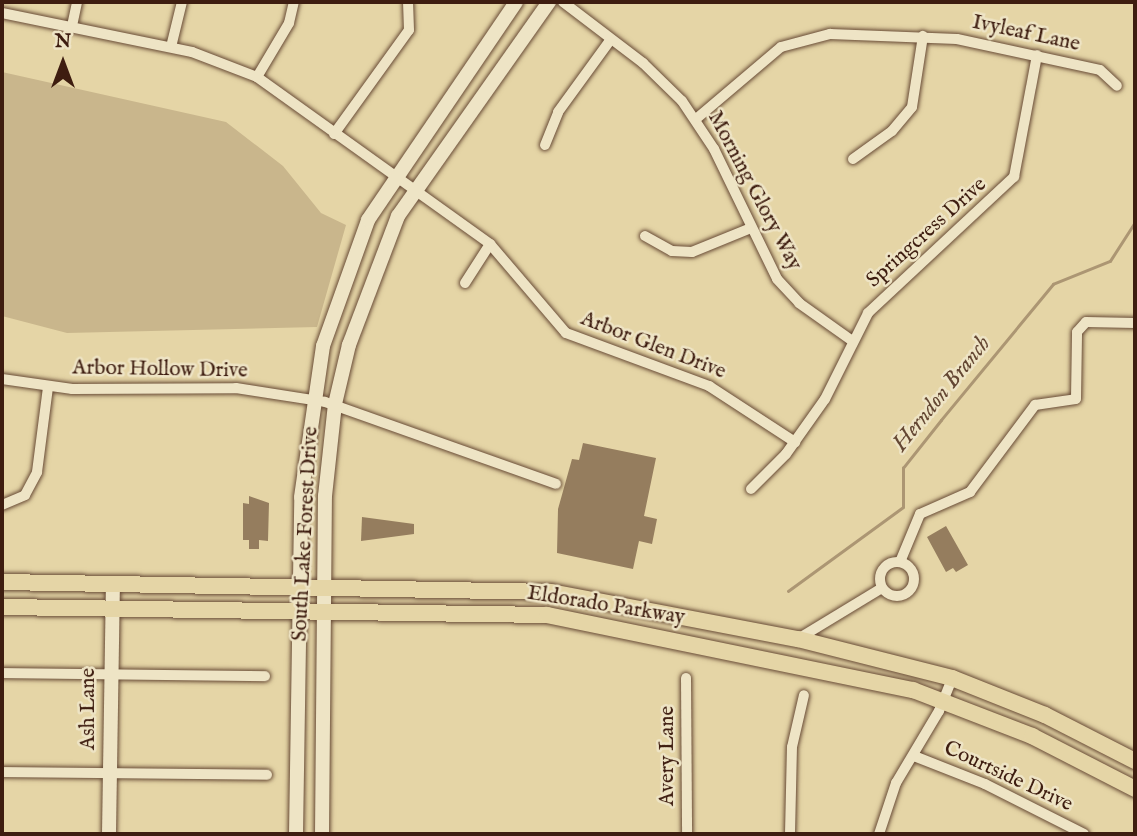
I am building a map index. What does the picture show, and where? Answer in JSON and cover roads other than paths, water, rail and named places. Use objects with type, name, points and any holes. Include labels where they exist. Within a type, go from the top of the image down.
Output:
[{"type":"main road","name":"South Lake Forest Drive","points":[[296,834],[296,611],[312,400],[342,286],[368,220],[516,2]]},
{"type":"main road","name":"South Lake Forest Drive","points":[[322,834],[321,611],[335,404],[371,277],[390,229],[549,2]]},
{"type":"main road","name":"Eldorado Parkway","points":[[2,582],[551,592],[719,622],[825,645],[952,678],[1045,715],[1135,761]]},
{"type":"main road","name":"Ash Lane","points":[[109,834],[113,584]]},
{"type":"main road","points":[[547,615],[551,592]]},
{"type":"main road","name":"Eldorado Parkway","points":[[2,607],[547,615],[713,646],[944,700],[1135,787]]},
{"type":"main road","points":[[713,646],[719,622]]},
{"type":"street","points":[[72,26],[77,2]]},
{"type":"street","points":[[171,47],[181,2]]},
{"type":"street","points":[[257,77],[289,23],[294,2]]},
{"type":"street","points":[[334,134],[409,30],[408,2]]},
{"type":"street","name":"Morning Glory Way","points":[[563,2],[657,75],[696,120],[751,228],[789,294],[851,341]]},
{"type":"street","name":"Arbor Glen Drive","points":[[2,13],[171,47],[257,77],[490,244],[553,321],[577,340],[709,386],[795,442]]},
{"type":"street","points":[[853,159],[892,131],[912,107],[923,36]]},
{"type":"street","name":"Ivyleaf Lane","points":[[696,120],[762,61],[800,39],[923,36],[1037,55],[1100,70],[1117,86]]},
{"type":"street","points":[[545,145],[558,112],[611,39]]},
{"type":"street","name":"Springcress Drive","points":[[751,489],[795,442],[830,389],[851,341],[889,288],[1014,177],[1037,55]]},
{"type":"street","points":[[645,236],[671,251],[692,252],[751,228]]},
{"type":"street","points":[[465,284],[490,244]]},
{"type":"street","points":[[900,562],[920,514],[970,492],[1035,405],[1076,400],[1077,332],[1086,322],[1135,323]]},
{"type":"street","name":"Arbor Hollow Drive","points":[[2,379],[48,387],[224,388],[335,404],[556,484]]},
{"type":"street","points":[[2,505],[25,495],[37,472],[48,387]]},
{"type":"street","points":[[881,588],[895,597],[910,590],[913,573],[900,562]]},
{"type":"street","points":[[798,639],[881,588],[884,567],[900,562]]},
{"type":"street","points":[[824,625],[825,645]]},
{"type":"street","points":[[2,673],[265,676]]},
{"type":"street","name":"Avery Lane","points":[[686,678],[687,834]]},
{"type":"street","points":[[878,834],[891,793],[944,700],[952,678]]},
{"type":"street","points":[[790,834],[792,747],[804,695]]},
{"type":"street","name":"Courtside Drive","points":[[914,756],[985,784],[1084,834]]},
{"type":"street","points":[[2,772],[267,775]]},
{"type":"waterway","name":"Herndon Branch","points":[[788,591],[903,507],[903,468],[941,420],[1053,284],[1110,261],[1135,222]]}]
